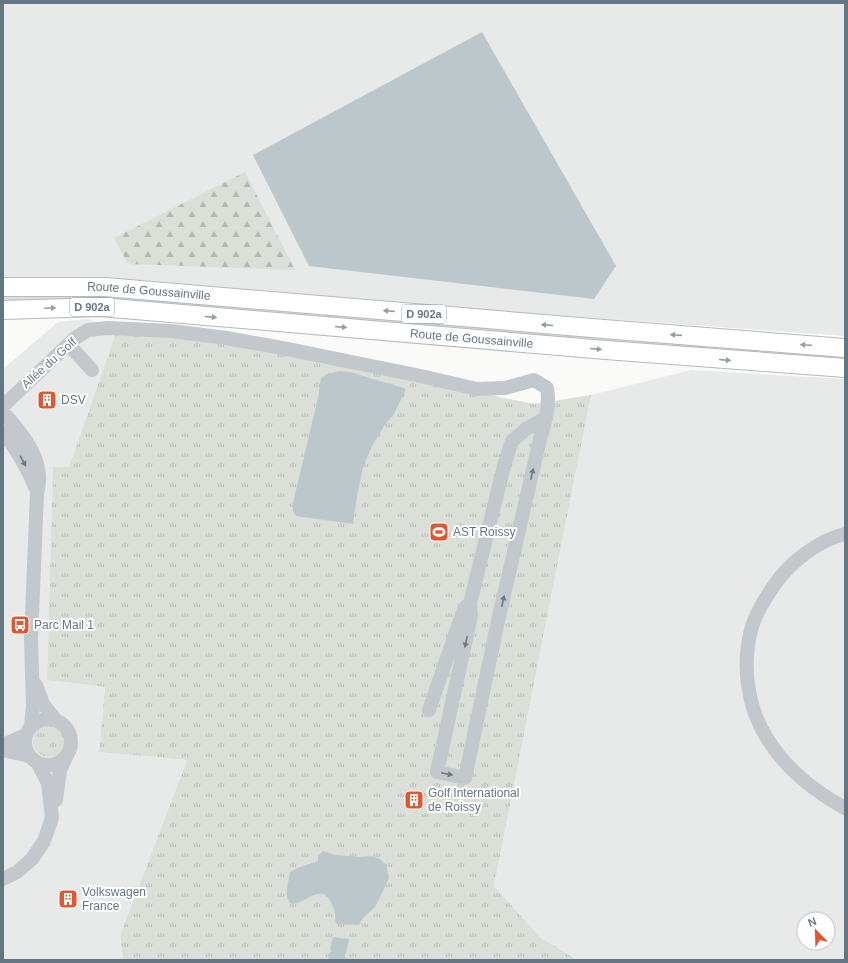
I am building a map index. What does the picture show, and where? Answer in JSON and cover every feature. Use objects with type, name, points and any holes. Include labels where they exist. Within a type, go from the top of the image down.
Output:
[{"type":"main road","name":"Route de Goussainville","points":[[3,287],[105,287],[596,329],[845,348]]},
{"type":"main road","name":"Route de Goussainville","points":[[6,311],[100,307],[606,350],[845,368]]},
{"type":"street","name":"Allée du Golf","points":[[3,406],[74,339],[88,330],[108,328],[171,331],[227,338],[421,376],[477,389],[505,388],[534,380],[547,388],[549,399],[546,418]]},
{"type":"street","points":[[69,345],[92,370]]},
{"type":"street","points":[[3,412],[22,434],[37,463],[40,476],[37,494],[31,639],[33,706],[25,742],[26,749],[48,783],[52,818]]},
{"type":"street","points":[[546,418],[500,613],[465,778],[437,772],[471,616],[470,604],[504,466],[512,442],[526,429],[546,418]]},
{"type":"street","points":[[3,432],[18,452],[26,466],[37,494]]},
{"type":"street","points":[[845,534],[811,550],[788,568],[777,581],[765,598],[751,629],[747,661],[748,686],[755,714],[766,738],[785,763],[810,785],[845,808]]},
{"type":"street","points":[[429,710],[464,609],[470,604]]},
{"type":"street","points":[[3,879],[17,872],[32,858],[44,841],[52,818],[60,770],[70,750],[71,742],[67,728],[55,719],[43,704],[32,676]]},
{"type":"street","points":[[3,745],[28,730],[42,719],[55,719]]},
{"type":"street","points":[[3,750],[33,759],[44,765],[52,765],[60,762],[66,757]]},
{"type":"shaded area","points":[[3,3],[845,3],[845,336],[372,302],[3,278]]},
{"type":"shaded area","points":[[482,32],[616,266],[594,299],[309,266],[253,155]]},
{"type":"shaded area","points":[[88,319],[116,333],[69,467],[53,467],[47,680],[105,687],[99,752],[187,760],[120,936],[123,960],[3,960],[3,369],[58,322]]},
{"type":"shaded area","points":[[691,370],[845,379],[845,960],[577,960],[540,937],[494,886],[591,395]]},
{"type":"shaded area","points":[[340,371],[350,372],[406,389],[394,414],[384,426],[372,446],[363,467],[353,524],[296,516],[293,511],[293,503],[318,398],[321,378],[328,374]]},
{"type":"shaded area","points":[[323,851],[335,855],[358,857],[372,856],[380,859],[386,865],[389,878],[375,907],[363,918],[359,925],[337,924],[330,900],[322,894],[317,894],[292,904],[287,897],[290,872],[318,861],[318,856]]},
{"type":"shaded area","points":[[333,937],[349,939],[346,953],[338,958],[335,957],[330,949]]},
{"type":"green space","points":[[245,172],[295,270],[128,264],[114,238]]},
{"type":"green space","points":[[3,291],[89,291],[845,352],[845,364],[3,306]]},
{"type":"green space","points":[[116,333],[190,337],[535,404],[591,395],[494,886],[540,937],[577,960],[123,960],[120,936],[187,760],[99,752],[105,687],[47,680],[53,467],[69,467]]},
{"type":"green space","points":[[46,725],[52,725],[61,729],[65,741],[61,753],[52,757],[46,757],[37,753],[33,744],[33,738],[37,729]]},
{"type":"place","name":"DSV","points":[[47,400]]},
{"type":"place","name":"AST Roissy","points":[[439,532]]},
{"type":"place","name":"Parc Mail 1","points":[[20,625]]},
{"type":"place","name":"Golf International de Roissy","points":[[414,800]]},
{"type":"place","name":"Volkswagen France","points":[[68,899]]}]
